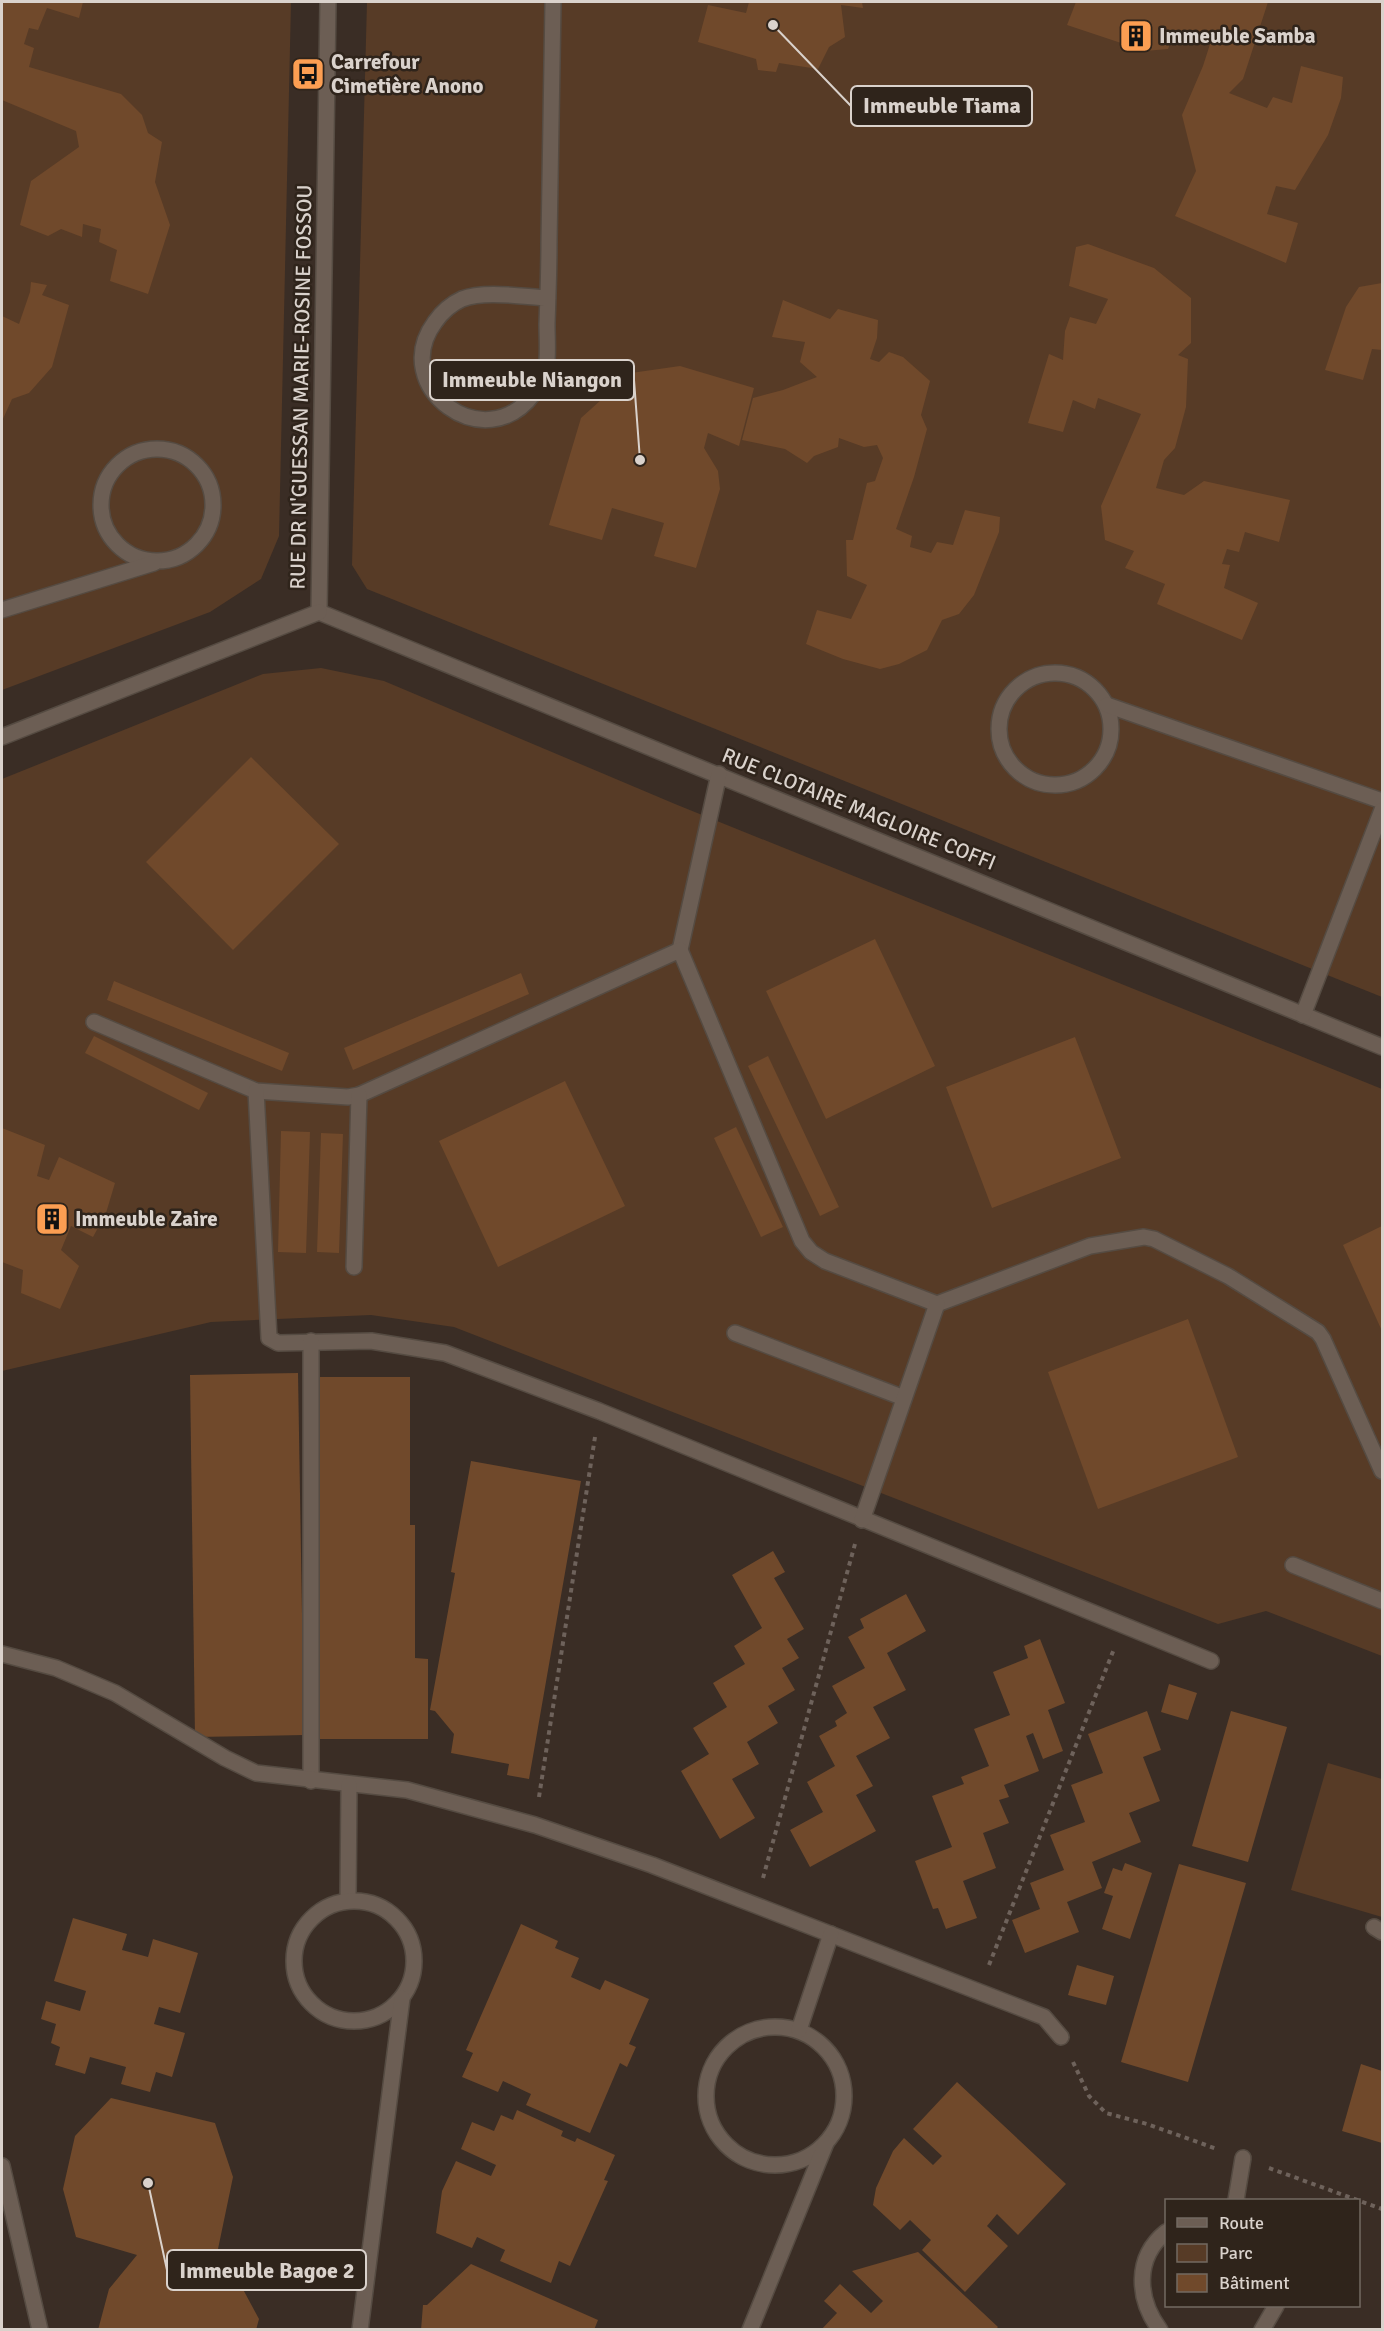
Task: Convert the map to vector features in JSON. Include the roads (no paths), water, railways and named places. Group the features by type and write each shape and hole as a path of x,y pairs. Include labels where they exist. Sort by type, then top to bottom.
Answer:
{"street":[{"name":"RUE DR N'GUESSAN MARIE-ROSINE FOSSOU","path":"2,737 319,612 328,2"},
{"path":"548,298 486,295 463,299 442,311 428,331 422,355 426,379 438,400 458,415 482,420 506,417 526,403 541,383 547,360 554,2"},
{"path":"2,610 178,557 197,545 209,527 214,505 210,483 198,464 179,452 158,447 136,452 117,464 105,483 100,504 105,526 117,544 135,557 157,562"},
{"name":"RUE CLOTAIRE MAGLOIRE COFFI","path":"319,612 1383,1047"},
{"path":"1107,705 1112,726 1109,748 1097,767 1079,781 1058,786 1036,783 1017,771 1004,753 999,731 1002,710 1014,690 1031,677 1053,672 1075,676 1094,687 1107,705 1383,801"},
{"path":"719,774 680,950 802,1241 811,1252 825,1261 937,1304 1090,1246 1144,1237 1154,1239 1228,1276 1317,1332 1323,1340 1383,1471"},
{"path":"1303,1015 1383,810"},
{"path":"94,1022 256,1091 348,1097 359,1095 680,950"},
{"path":"256,1091 269,1338 278,1343 371,1341 445,1353 599,1411 1211,1661"},
{"path":"354,1267 359,1095"},
{"path":"862,1520 937,1304"},
{"path":"735,1333 904,1398"},
{"path":"311,1341 312,1780"},
{"path":"1293,1565 1383,1601"},
{"path":"2,1654 57,1668 115,1693 225,1758 256,1773 407,1790 535,1825 652,1865 1044,2017 1061,2037"},
{"path":"348,1901 349,1785"},
{"path":"360,2330 402,1998 412,1978 414,1954 407,1932 392,1914 371,1903 348,1901 326,1908 308,1924 297,1945 295,1968 302,1990 317,2009 338,2019 361,2022 384,2014 402,1998"},
{"path":"799,2030 831,1934"},
{"path":"750,2330 826,2143 840,2119 845,2092 838,2066 822,2044 799,2030 772,2026 747,2032 724,2048 710,2072 706,2098 712,2125 728,2147 751,2161 778,2165 804,2158 826,2143"},
{"path":"1236,2199 1243,2158"},
{"path":"2,2166 40,2330"},
{"path":"1160,2330 1149,2315 1142,2289 1145,2262 1159,2238 1165,2234"},
{"path":"1262,2330 1275,2307"}],"place":[{"name":"Immeuble Tiama","path":"773,25"},
{"name":"Immeuble Samba","path":"1136,36"},
{"name":"Carrefour Cimetière Anono","path":"308,74"},
{"name":"Immeuble Niangon","path":"640,460"},
{"name":"Immeuble Zaire","path":"52,1219"},
{"name":"Immeuble Bagoe 2","path":"148,2183"}]}
